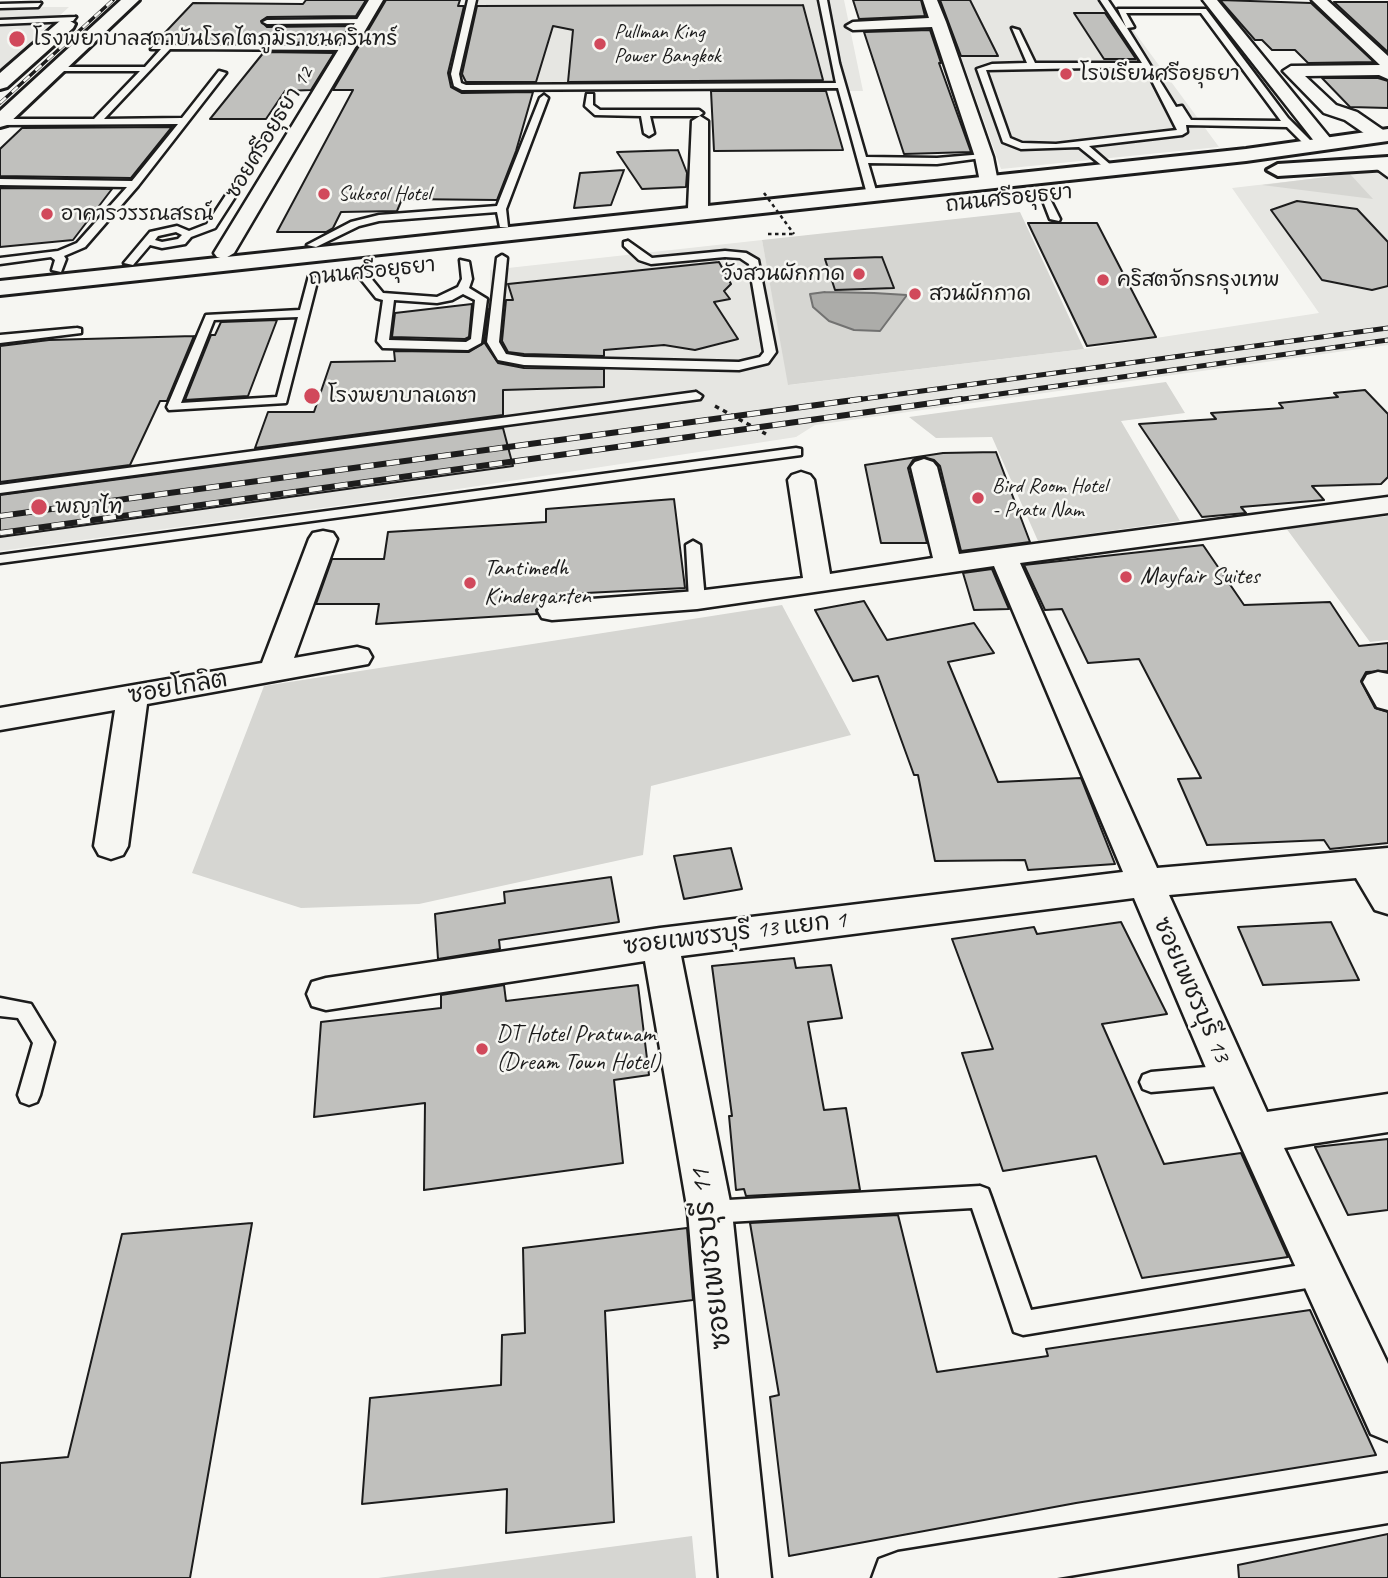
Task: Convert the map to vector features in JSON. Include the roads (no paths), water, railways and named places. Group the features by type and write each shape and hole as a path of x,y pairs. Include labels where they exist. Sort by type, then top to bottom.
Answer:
{"main road":[{"path":"0,122 131,0"},
{"path":"0,83 87,6"},
{"name":"ถนนศรีอยุธยา","path":"0,301 611,236 872,194 1246,155 1317,143 1385,153"},
{"name":"ถนนศรีอยุธยา","path":"1246,155 1385,153"},
{"name":"ถนนศรีอยุธยา","path":"616,246 738,217 1043,195 1275,170 1385,153"},
{"name":"ถนนศรีอยุธยา","path":"0,276 57,262 129,263 312,244 503,217 698,208 738,217"},
{"name":"ถนนศรีอยุธยา","path":"438,265 528,256"},
{"name":"ถนนศรีอยุธยา","path":"0,288 274,271 313,278 387,271"}],"street":[{"name":"ซอยศรีอยุธยา 12","path":"224,253 376,0"},
{"path":"930,0 985,157 989,182"},
{"path":"1210,0 1317,143"},
{"path":"1319,0 1388,64"},
{"path":"853,26 939,22"},
{"path":"1376,115 1351,116 1330,108 1291,71 1382,69 1388,74"},
{"path":"1351,116 1385,153"},
{"path":"698,208 700,117"},
{"path":"924,467 948,564"},
{"path":"801,480 818,585"},
{"path":"552,611 697,600 818,585 948,564 1388,505"},
{"path":"274,671 323,539"},
{"name":"ซอยเพชรบุรี 13","path":"1004,557 1228,1074 1388,1418"},
{"name":"ซอยโกลิต","path":"0,719 356,657"},
{"path":"111,846 133,696"},
{"path":"1377,863 1388,900"},
{"name":"ซอยเพชรบุรี 13 แยก 1","path":"326,994 660,943 1144,883 1377,863"},
{"name":"ซอยเพชรบุรี 11","path":"660,943 710,1212 745,1578"},
{"path":"1257,1133 1388,1113"},
{"path":"898,1578 1388,1498"}],"lane":[{"path":"472,0 455,74 457,84 465,88 842,85"},
{"path":"822,0 872,194"},
{"path":"1104,0 1148,65 1181,124 1182,132 1082,145 1035,147 1013,145 1006,140 980,72 992,66 1148,65"},
{"path":"0,6 38,5"},
{"path":"1289,124 1188,123 1121,11 1203,11 1289,124 1317,143"},
{"path":"0,30 5,22 73,19"},
{"path":"267,22 363,21"},
{"path":"1015,30 1032,66"},
{"path":"1214,42 1225,41"},
{"path":"154,47 347,48"},
{"path":"97,121 169,47"},
{"path":"1227,59 1241,61"},
{"path":"56,69 147,69"},
{"path":"0,261 46,253 57,262 81,244 135,184 222,73"},
{"path":"590,96 589,106 598,113 700,117 701,92"},
{"path":"503,217 544,98"},
{"path":"645,113 649,133"},
{"path":"0,122 185,121"},
{"path":"1082,145 1110,170"},
{"path":"863,160 937,161 985,157"},
{"path":"0,182 135,184"},
{"path":"1043,195 1055,219"},
{"path":"129,263 149,239 156,245 169,245 181,242 188,235 211,226 230,197"},
{"path":"502,258 493,342 502,357 524,361 739,366 764,360 770,352 754,262 742,255 725,254 651,261 616,246"},
{"path":"0,254 28,256"},
{"path":"361,273 380,296 437,300 463,289 467,279 464,262"},
{"path":"305,313 209,317 173,407 282,400 305,313 313,278"},
{"path":"389,297 383,341 387,345 468,346 477,341 481,299 463,289"},
{"path":"0,339 77,331"},
{"path":"0,489 696,396"},
{"path":"0,559 796,452"},
{"path":"693,545 697,600"},
{"path":"0,1007 24,1010 44,1042 29,1095"},
{"path":"1151,1082 1228,1074"},
{"path":"710,1212 980,1197 1023,1323 1319,1274"}],"railway":[{"path":"0,103 113,0"},
{"path":"848,401 1388,328"},
{"path":"949,401 1388,340"},
{"path":"0,516 861,399"},
{"path":"0,533 961,399"}],"place":[{"name":"โรงพยาบาลสถาบันโรคไตภูมิราชนครินทร์","path":"17,39"},
{"name":"Pullman King Power Bangkok","path":"600,44"},
{"name":"โรงเรียนศรีอยุธยา","path":"1066,74"},
{"name":"Sukosol Hotel","path":"324,194"},
{"name":"อาคารวรรณสรณ์","path":"47,214"},
{"name":"วังสวนผักกาด","path":"859,274"},
{"name":"คริสตจักรกรุงเทพ","path":"1103,280"},
{"name":"สวนผักกาด","path":"915,294"},
{"name":"โรงพยาบาลเดชา","path":"312,396"},
{"name":"Bird Room Hotel - Pratu Nam","path":"978,498"},
{"name":"พญาไท","path":"39,507"},
{"name":"Mayfair Suites","path":"1126,577"},
{"name":"Tantimedh Kindergarten","path":"470,583"},
{"name":"DT Hotel Pratunam (Dream Town Hotel)","path":"482,1049"}]}
